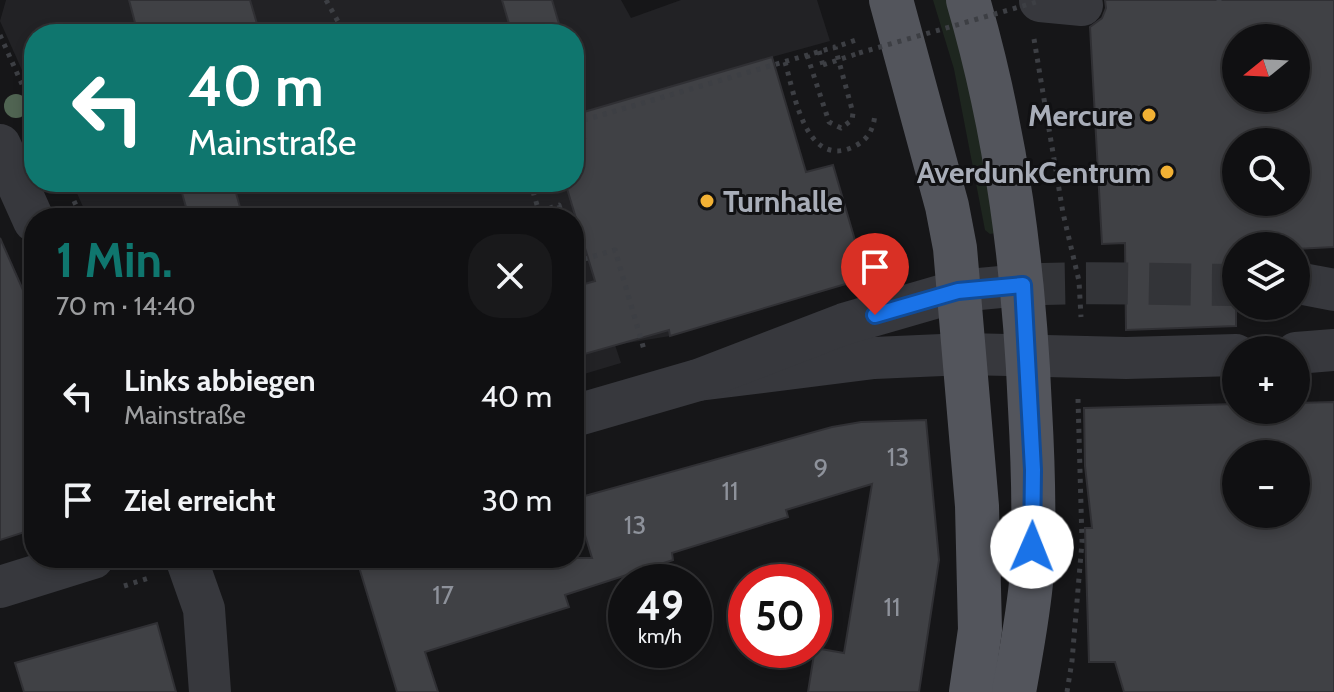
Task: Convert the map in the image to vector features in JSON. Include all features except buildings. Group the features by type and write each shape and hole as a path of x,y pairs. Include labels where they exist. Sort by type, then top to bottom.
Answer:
{"main road":[{"path":"891,0 947,206 955,248 977,506 980,630 971,692"},
{"path":"968,0 984,56 1007,167 1023,285 1028,354 1033,470 1032,573 1014,692"}],"street":[{"path":"1040,1 1082,5"},
{"path":"0,145 28,208"},
{"path":"584,413 698,380 844,324 958,291 1023,285"},
{"path":"1310,352 1334,350"},
{"path":"698,380 874,358 965,354 1126,358 1222,355"},
{"path":"0,587 61,568"},
{"path":"190,568 204,609 210,692"}],"path":[{"path":"326,0 339,24"},
{"path":"819,51 823,65 1040,1"},
{"path":"0,35 24,89"},
{"path":"584,120 867,37"},
{"path":"807,55 829,122 841,128 852,120 853,113 835,47"},
{"path":"858,53 863,67"},
{"path":"785,62 805,126 810,137 823,147 836,151 848,150 864,142 874,127 875,109"},
{"path":"584,259 615,250 648,362"}],"shaded area":[{"path":"6,0 621,0 631,18 681,0 817,0 830,41 772,57 806,172 833,165 866,278 670,336 615,345 621,363 584,374 584,208 84,208 76,192 584,192 584,24 24,24 24,75 0,21"},
{"path":"933,0 947,0 967,62 996,233 990,234 985,230 954,69"}],"tunnel":[{"path":"1023,285 1222,285"}],"place":[{"name":"Mercure","path":"1149,115"},
{"name":"AverdunkCentrum","path":"1167,172"},
{"name":"Turnhalle","path":"707,201"}],"route":[{"path":"875,315 958,291 1023,285 1033,470 1032,547"}]}
